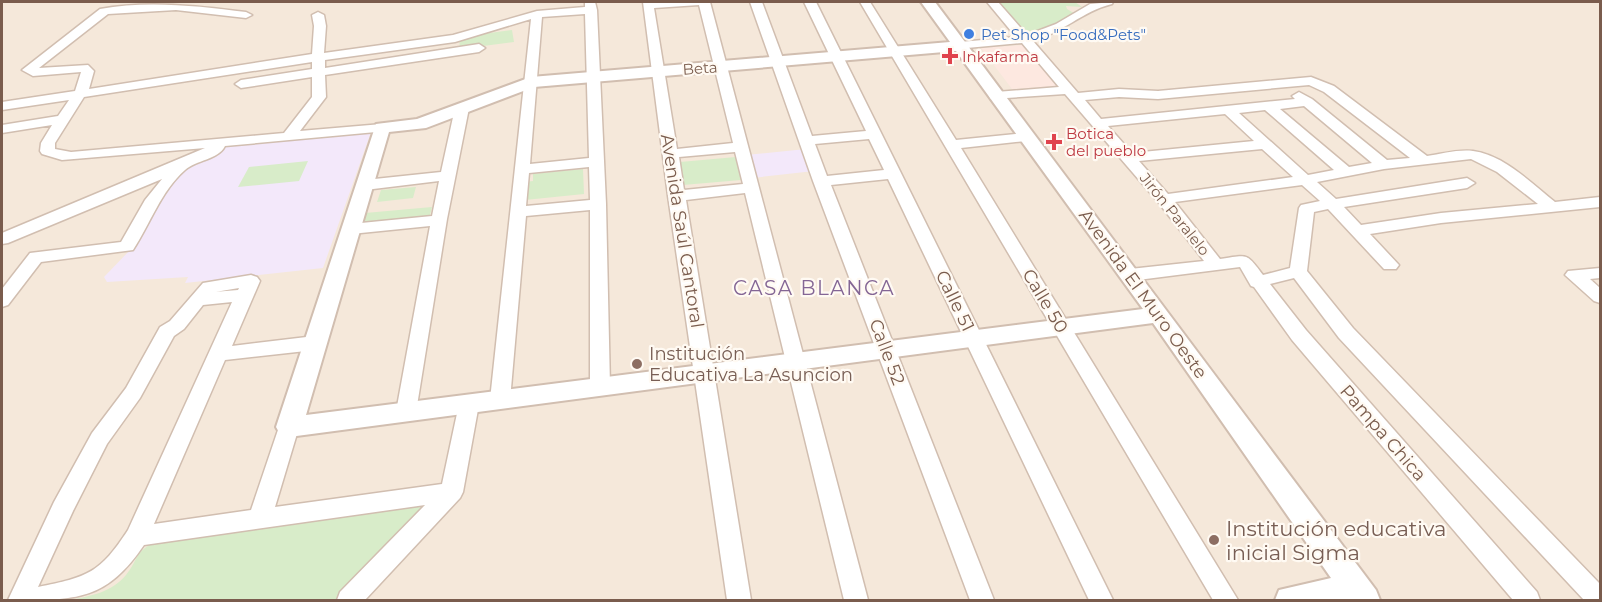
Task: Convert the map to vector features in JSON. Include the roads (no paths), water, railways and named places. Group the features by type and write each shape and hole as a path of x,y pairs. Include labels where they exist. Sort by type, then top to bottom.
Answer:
{"street":[{"path":"230,13 246,2"},
{"name":"Avenida Saúl Cantoral","path":"696,2 648,4 739,600"},
{"path":"704,2 856,600"},
{"name":"Calle 52","path":"756,2 821,181 982,600"},
{"name":"Calle 51","path":"810,2 1101,600"},
{"name":"Calle 50","path":"865,2 1226,600"},
{"name":"Avenida El Muro Oeste","path":"928,2 1160,315 1360,594"},
{"name":"Jirón Paralelo","path":"992,2 1129,158 1215,263"},
{"path":"1076,2 1089,9"},
{"name":"Beta","path":"382,128 420,124 531,82 1025,39 1053,30 1089,9 1108,2"},
{"path":"2,106 81,92 455,38 537,14 590,6 598,204 600,387"},
{"path":"246,15 176,7 104,11 28,70 33,72 86,68 88,72 81,92 48,143 47,151 62,156 225,144 382,128 260,517"},
{"path":"500,400 537,14"},
{"path":"287,138 319,97 318,34 320,26 318,15"},
{"path":"419,43 412,57 410,68 449,64"},
{"path":"241,84 479,48"},
{"path":"996,96 1072,93 1158,95 1311,81 1329,89 1423,160"},
{"path":"1278,84 1307,102 1384,165"},
{"path":"1098,123 1307,102"},
{"path":"1268,106 1345,171"},
{"path":"406,412 439,220 462,108"},
{"path":"1228,110 1331,203 1390,265"},
{"path":"2,129 61,120"},
{"path":"806,141 874,134"},
{"path":"951,145 1026,137"},
{"path":"2,239 181,165 225,144"},
{"path":"1129,158 1266,144"},
{"path":"670,154 741,147"},
{"path":"1164,199 1305,180 1384,165 1470,155 1479,156 1553,208"},
{"path":"523,169 596,162"},
{"path":"2,301 36,257 127,246 153,200 181,165"},
{"path":"821,181 893,174"},
{"path":"365,185 448,176"},
{"path":"1467,183 1309,207 1305,211 1298,271 1346,333 1529,528 1600,600"},
{"path":"676,196 751,188"},
{"path":"1356,231 1442,218 1600,202"},
{"path":"519,212 598,204"},
{"path":"351,229 439,220"},
{"name":"Pampa Chica","path":"1215,263 1244,261 1257,282 1299,335 1528,600"},
{"path":"1130,275 1215,263"},
{"path":"1257,282 1298,271"},
{"path":"1600,273 1574,275 1600,297"},
{"path":"20,600 62,509 99,440 133,393 167,332 177,325 212,286 251,282 137,536 120,562 102,579 88,586 29,600"},
{"path":"289,427 1160,315"},
{"path":"218,354 315,344"},
{"path":"348,600 452,492 468,404"},
{"path":"137,536 260,517 452,492"},
{"path":"1290,600 1360,594"}],"place":[{"name":"Pet Shop \"Food&Pets\"","path":"969,34"},
{"name":"Inkafarma","path":"950,56"},
{"name":"Botica del pueblo","path":"1054,142"},
{"name":"Institución Educativa La Asuncion","path":"637,364"},
{"name":"Institución educativa inicial Sigma","path":"1214,540"}],"district":[{"name":"CASA BLANCA","path":"814,288"}]}
